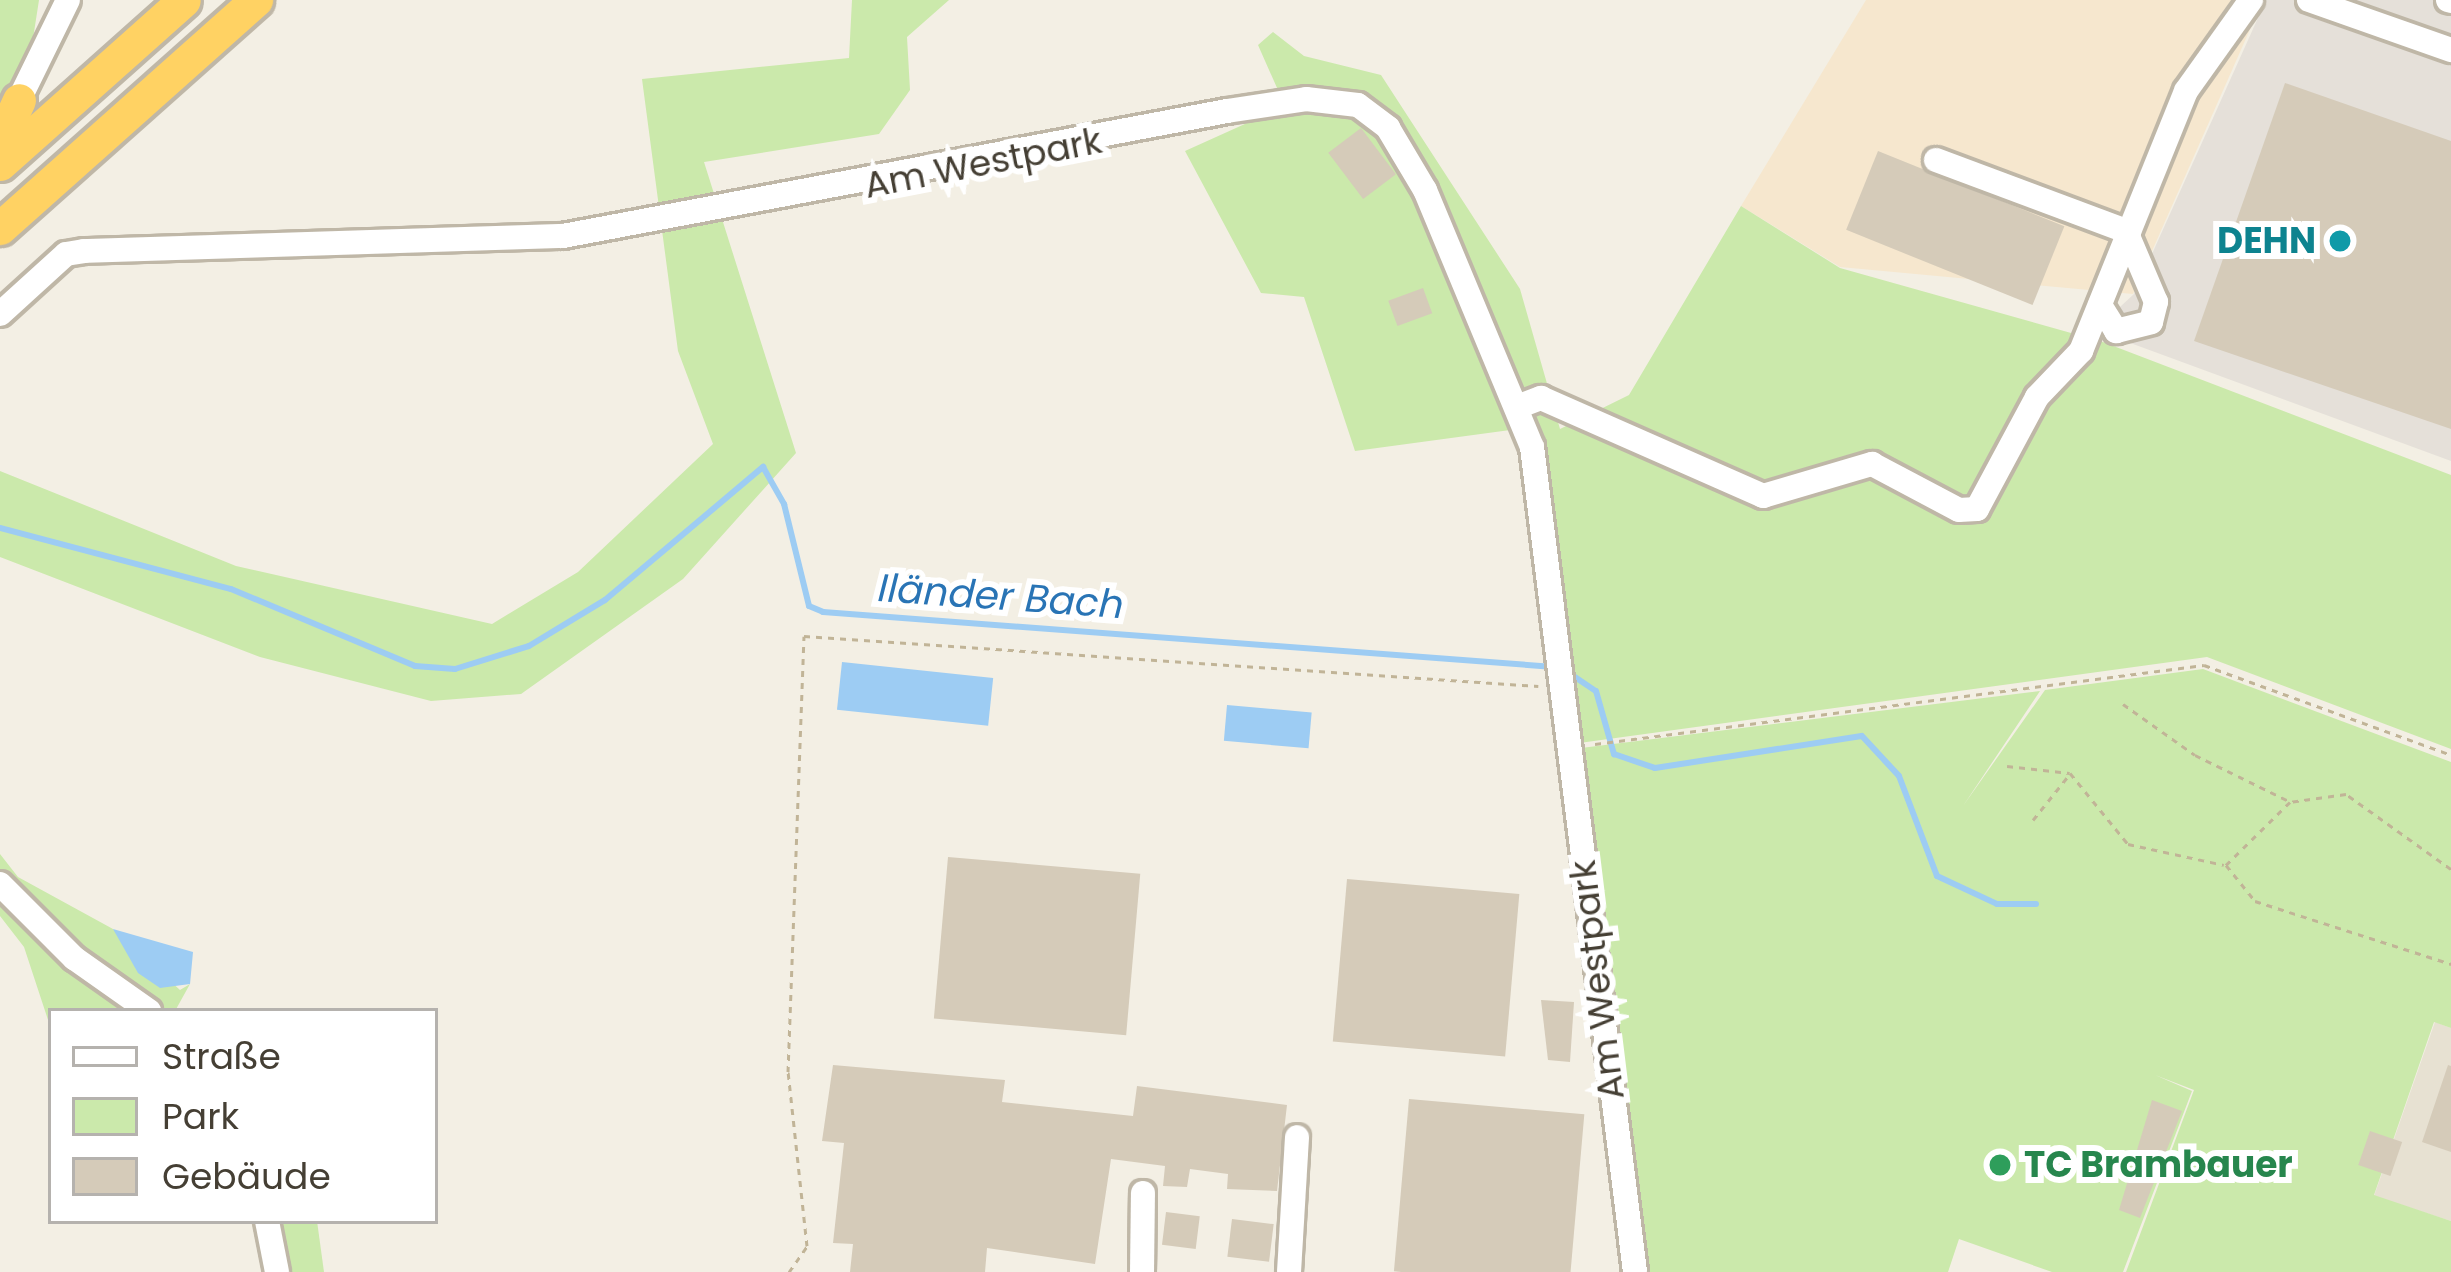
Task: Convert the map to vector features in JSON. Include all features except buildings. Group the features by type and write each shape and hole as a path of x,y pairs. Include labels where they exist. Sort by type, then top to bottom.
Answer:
{"highway":[{"path":"0,164 184,0"},
{"path":"0,228 256,0"},
{"path":"0,140 19,100"}],"lane":[{"path":"19,100 68,0"},
{"path":"1517,407 1541,398 1763,496 1784,498 1852,463 1872,464 1959,510 1976,508 2037,397 2081,351 2186,91 2251,0"},
{"path":"2309,0 2451,50"},
{"name":"Am Westpark","path":"0,314 66,254 84,251 563,236 1306,99 1358,105 1388,128 1433,207 1532,447 1635,1272"},
{"path":"1936,160 2129,234 2156,302 2151,322 2116,331 2100,304"},
{"path":"0,884 74,958 144,1008"},
{"path":"1289,1272 1297,1137"},
{"path":"1142,1272 1143,1193"},
{"path":"268,1224 277,1272"}],"path":[{"path":"789,1272 807,1246 789,1036 804,636 1560,685"},
{"path":"1610,742 2204,665 2451,755"},
{"path":"2123,704 2195,755 2290,802 2358,799 2451,869"},
{"path":"2007,766 2070,773 2128,844 2226,865 2255,902 2451,964"},
{"path":"2033,820 2070,773"},
{"path":"2226,865 2290,802"}],"shaded area":[{"path":"1866,0 2263,0 2133,294 1840,267 1741,206"},
{"path":"2266,0 2451,0 2451,461 2095,330 2134,294"},
{"path":"2435,1022 2451,1028 2451,1221 2374,1196"}],"green space":[{"path":"0,0 39,0 30,58 0,116"},
{"path":"852,0 949,0 907,37 910,90 879,134 704,162 796,453 683,579 521,694 431,701 260,657 0,557 0,471 236,566 492,624 578,572 713,444 678,351 642,79 849,58"},
{"path":"1273,32 1304,56 1381,75 1520,289 1560,429 1629,395 1741,206 1840,268 2103,342 2451,475 2451,749 2207,657 1572,744 1525,428 1355,451 1304,297 1261,293 1185,151 1285,106 1258,45"},
{"path":"2203,669 2451,762 2451,1028 2434,1022 2374,1195 2451,1221 2451,1272 2126,1272 2194,1090 2155,1075 2192,1091 2123,1272 2052,1272 1959,1239 1948,1272 1636,1272 1573,749 2040,691 1963,806 2045,690"},
{"path":"0,854 18,877 113,929 180,990 190,984 177,1008 48,1008 48,1020 24,947 0,916"},
{"path":"259,1224 317,1224 324,1272 267,1272"}],"water":[{"path":"842,662 993,678 988,726 837,710"},
{"path":"1227,705 1312,712 1309,748 1224,741"},
{"path":"113,929 193,952 190,984 160,988 138,973"}],"waterway":[{"name":"Iländer Bach","path":"0,528 231,589 415,666 455,669 529,646 605,600 763,467 784,504 809,606 823,612 1554,667"},
{"name":"Iländer Bach","path":"1566,671 1596,691 1614,754 1655,768 1862,736 1899,776 1937,876 1997,904 2036,904"}],"place":[{"name":"DEHN","path":"2340,241"},
{"name":"TC Brambauer","path":"2000,1165"}]}
